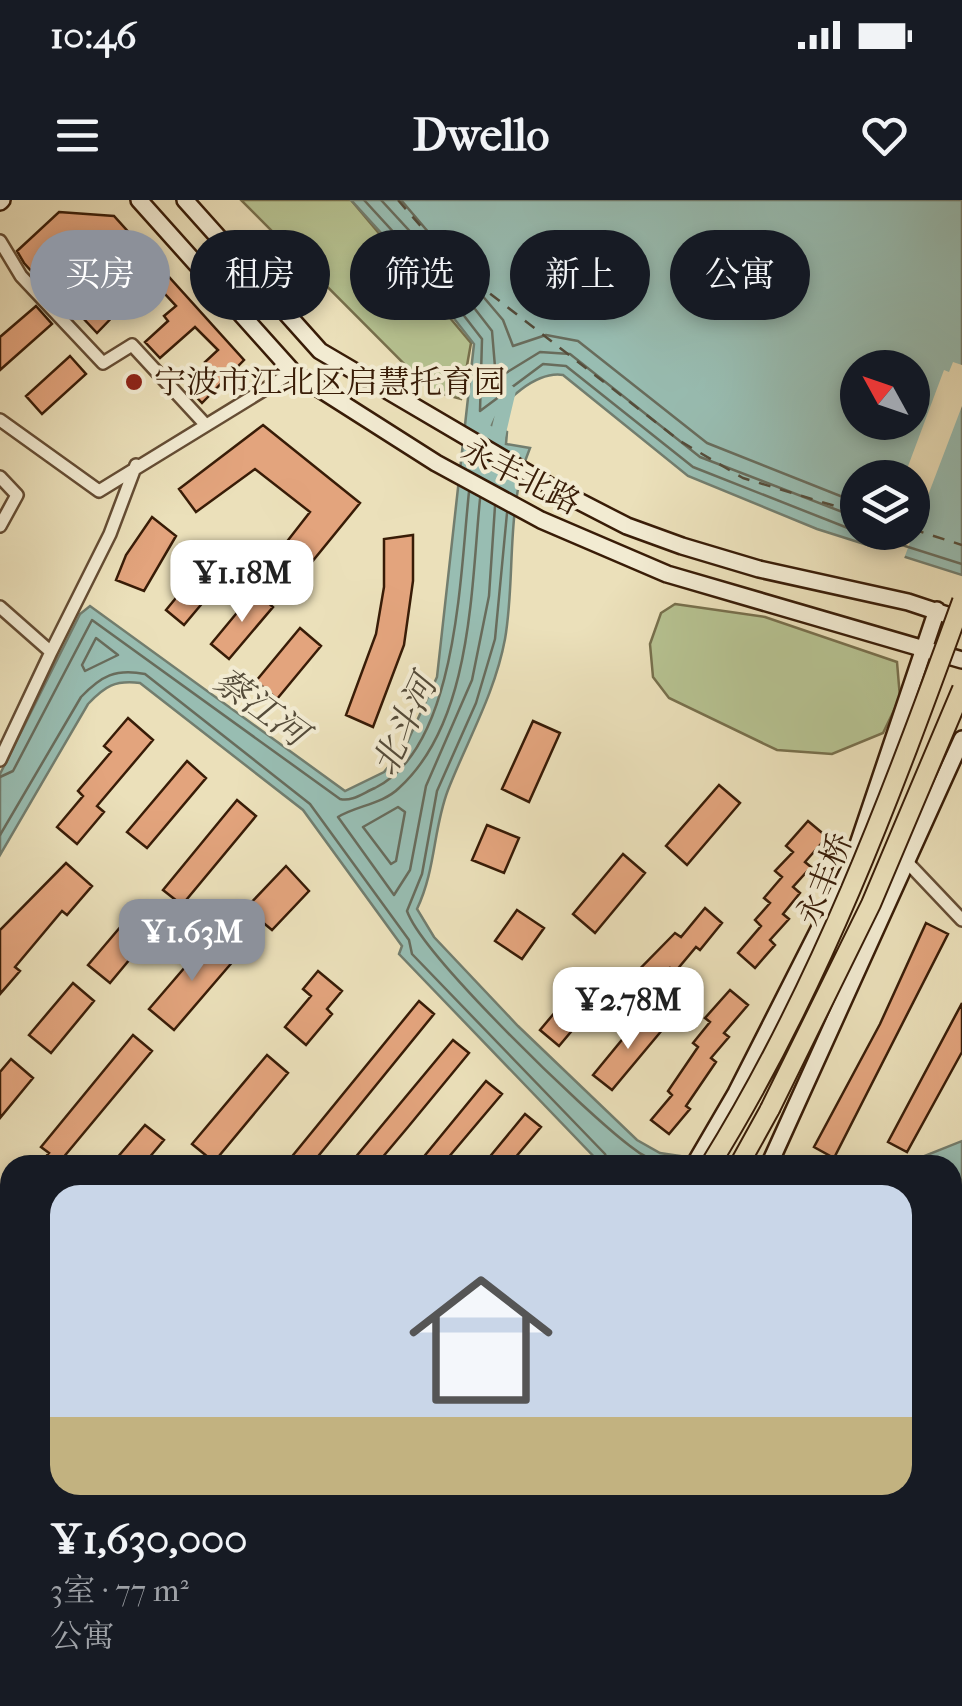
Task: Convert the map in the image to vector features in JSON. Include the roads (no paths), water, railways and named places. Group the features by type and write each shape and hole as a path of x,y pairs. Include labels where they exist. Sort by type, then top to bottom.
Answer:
{"main road":[{"name":"永丰北路","path":"139,200 293,372 436,463 542,520 667,574 962,660"},
{"name":"永丰北路","path":"185,200 320,352 443,428 628,526 682,546 937,610 962,620"},
{"name":"永丰桥","path":"709,1155 790,1027 832,938 914,737 962,601"},
{"path":"709,1155 850,868 937,610"},
{"name":"永丰桥","path":"744,1155 872,904 962,689"},
{"path":"775,1155 962,739"}],"street":[{"path":"0,241 21,276 103,363 132,345 204,422"},
{"path":"0,420 99,491 204,422 293,372"},
{"path":"0,760 110,534 136,464"},
{"path":"0,477 18,496 0,526"},
{"path":"0,607 51,652"},
{"path":"907,862 962,920"}],"water":[{"path":"351,200 962,200 962,575 883,550 930,550 930,460 840,460 840,536 688,476 563,375 542,378 521,390 503,406 492,425 507,432 506,444 530,448 517,494 505,639 488,697 443,805 428,879 417,909 434,937 518,1026 637,1140 660,1153 673,1155 592,1155 399,954 402,946 303,810 140,683 111,686 88,704 0,855 0,774 80,614 90,606 345,791 384,772 405,747 437,677 474,344 455,320 490,320 490,230 378,230"},
{"path":"962,1141 962,1155 927,1155"}],"waterway":[{"name":"北斗河","path":"495,447 508,392"}],"place":[{"name":"宁波市江北区启慧托育园","path":"134,382"}],"water label":[{"name":"蔡江河","path":"261,707"}]}
